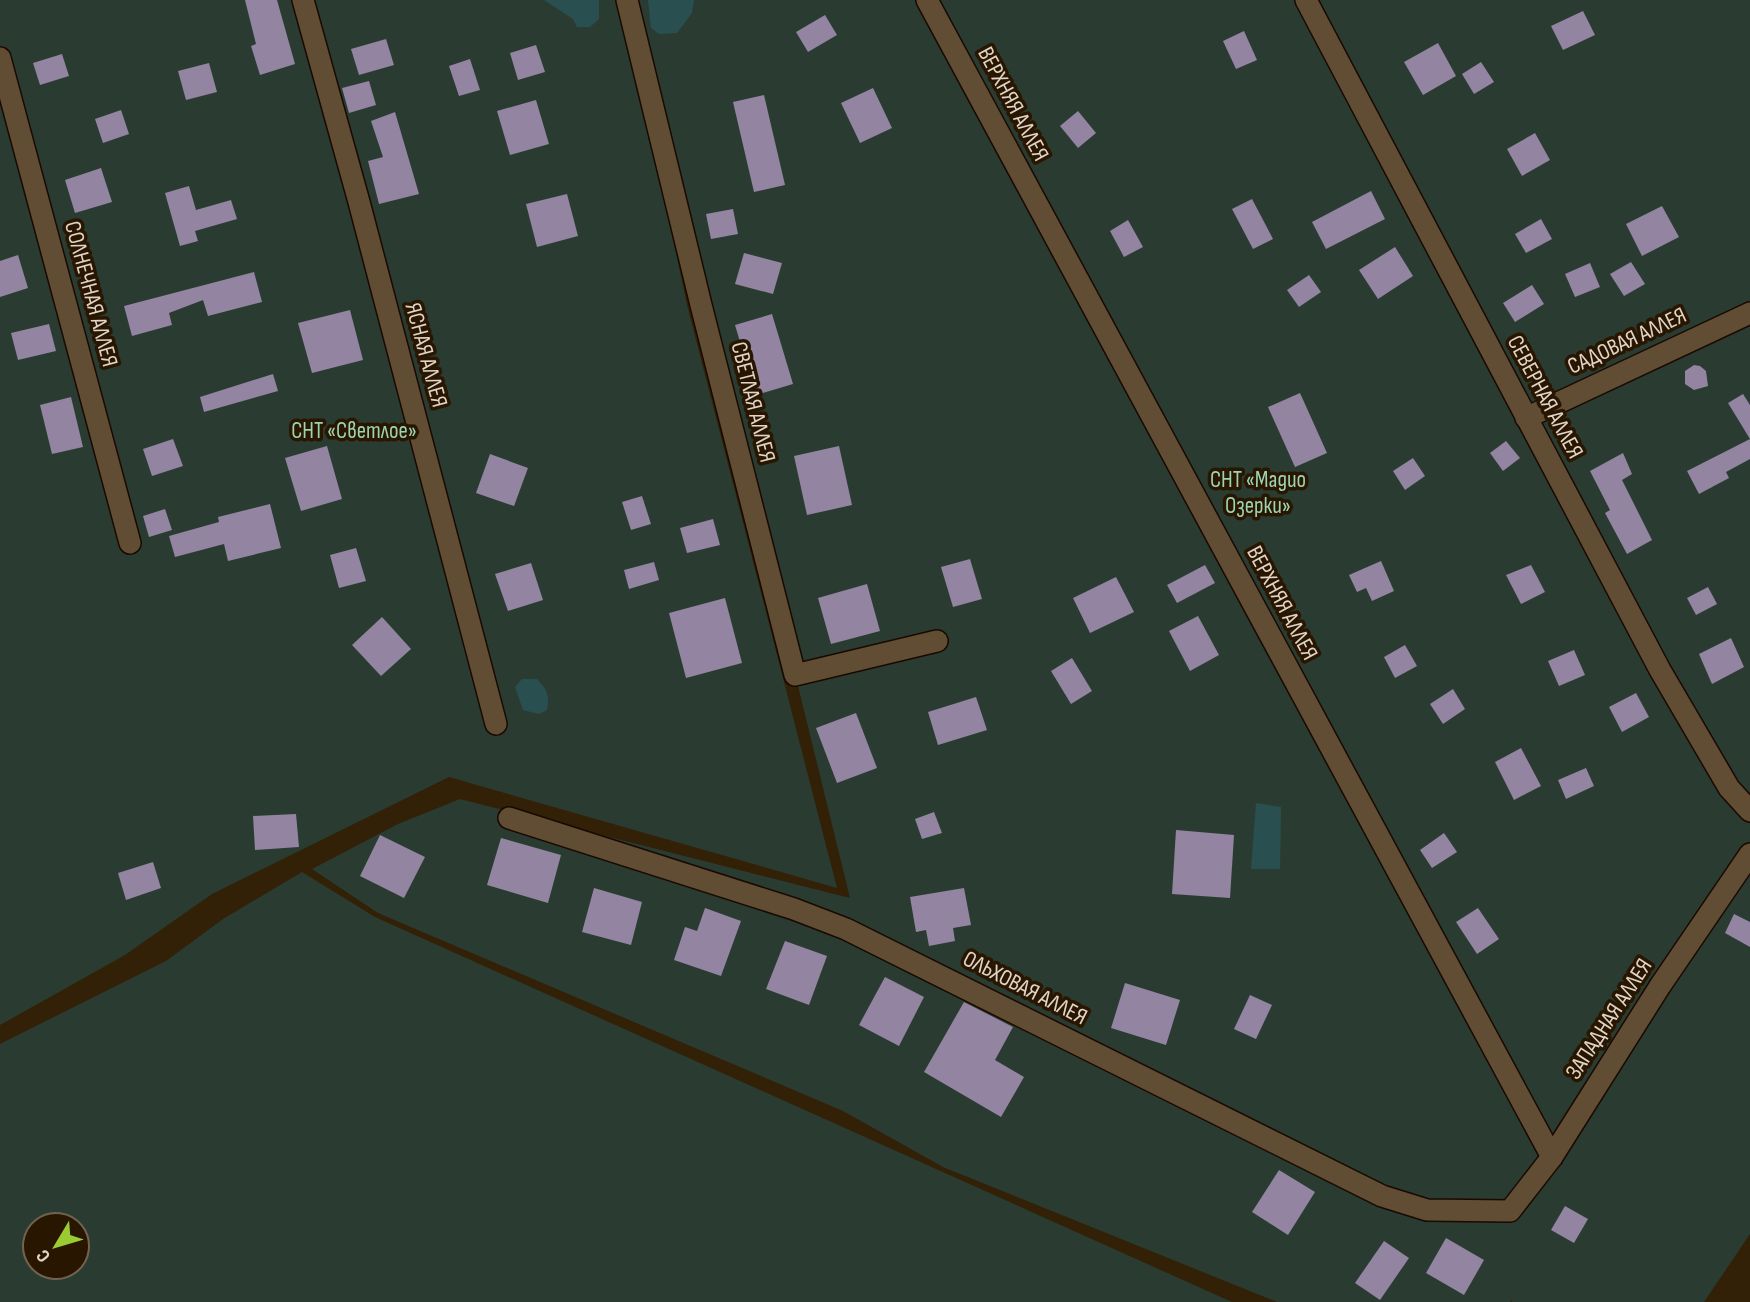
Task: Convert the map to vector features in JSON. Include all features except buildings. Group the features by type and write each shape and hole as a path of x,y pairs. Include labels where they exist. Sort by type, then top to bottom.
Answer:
{"street":[{"name":"ЯСНАЯ АЛЛЕЯ","path":"303,0 496,724"},
{"name":"СВЕТЛАЯ АЛЛЕЯ","path":"627,0 795,676 937,641"},
{"name":"ВЕРХНЯЯ АЛЛЕЯ","path":"927,0 1552,1157"},
{"name":"СЕВЕРНАЯ АЛЛЕЯ","path":"1306,0 1660,670 1729,788 1750,811"},
{"name":"СОЛНЕЧНАЯ АЛЛЕЯ","path":"0,58 130,543"},
{"name":"САДОВАЯ АЛЛЕЯ","path":"1526,418 1750,313"},
{"name":"ОЛЬХОВАЯ АЛЛЕЯ","path":"509,818 794,909 846,929 1381,1196 1427,1210 1510,1211"},
{"name":"ЗАПАДНАЯ АЛЛЕЯ","path":"1510,1211 1552,1157 1660,986 1750,854"}],"green space":[{"name":"СНТ «Светлое»","path":"0,0 623,0 687,305 837,888 449,777 212,894 125,955 0,1025"},
{"name":"СНТ «Мадио Озерки»","path":"630,0 1750,0 1750,1234 1704,1302 1277,1302 943,1167 843,1111 378,913 312,869 398,824 460,799 850,898"},
{"path":"302,872 375,917 1232,1302 0,1302 0,1044 166,961 223,919"}],"water":[{"path":"544,0 599,0 599,19 590,27 577,27 573,19"},
{"path":"648,0 694,0 692,13 677,33 659,34 651,28"},
{"path":"522,679 537,679 548,697 547,710 539,714 523,710 515,687"},
{"path":"1256,803 1281,807 1280,869 1251,869"}]}
